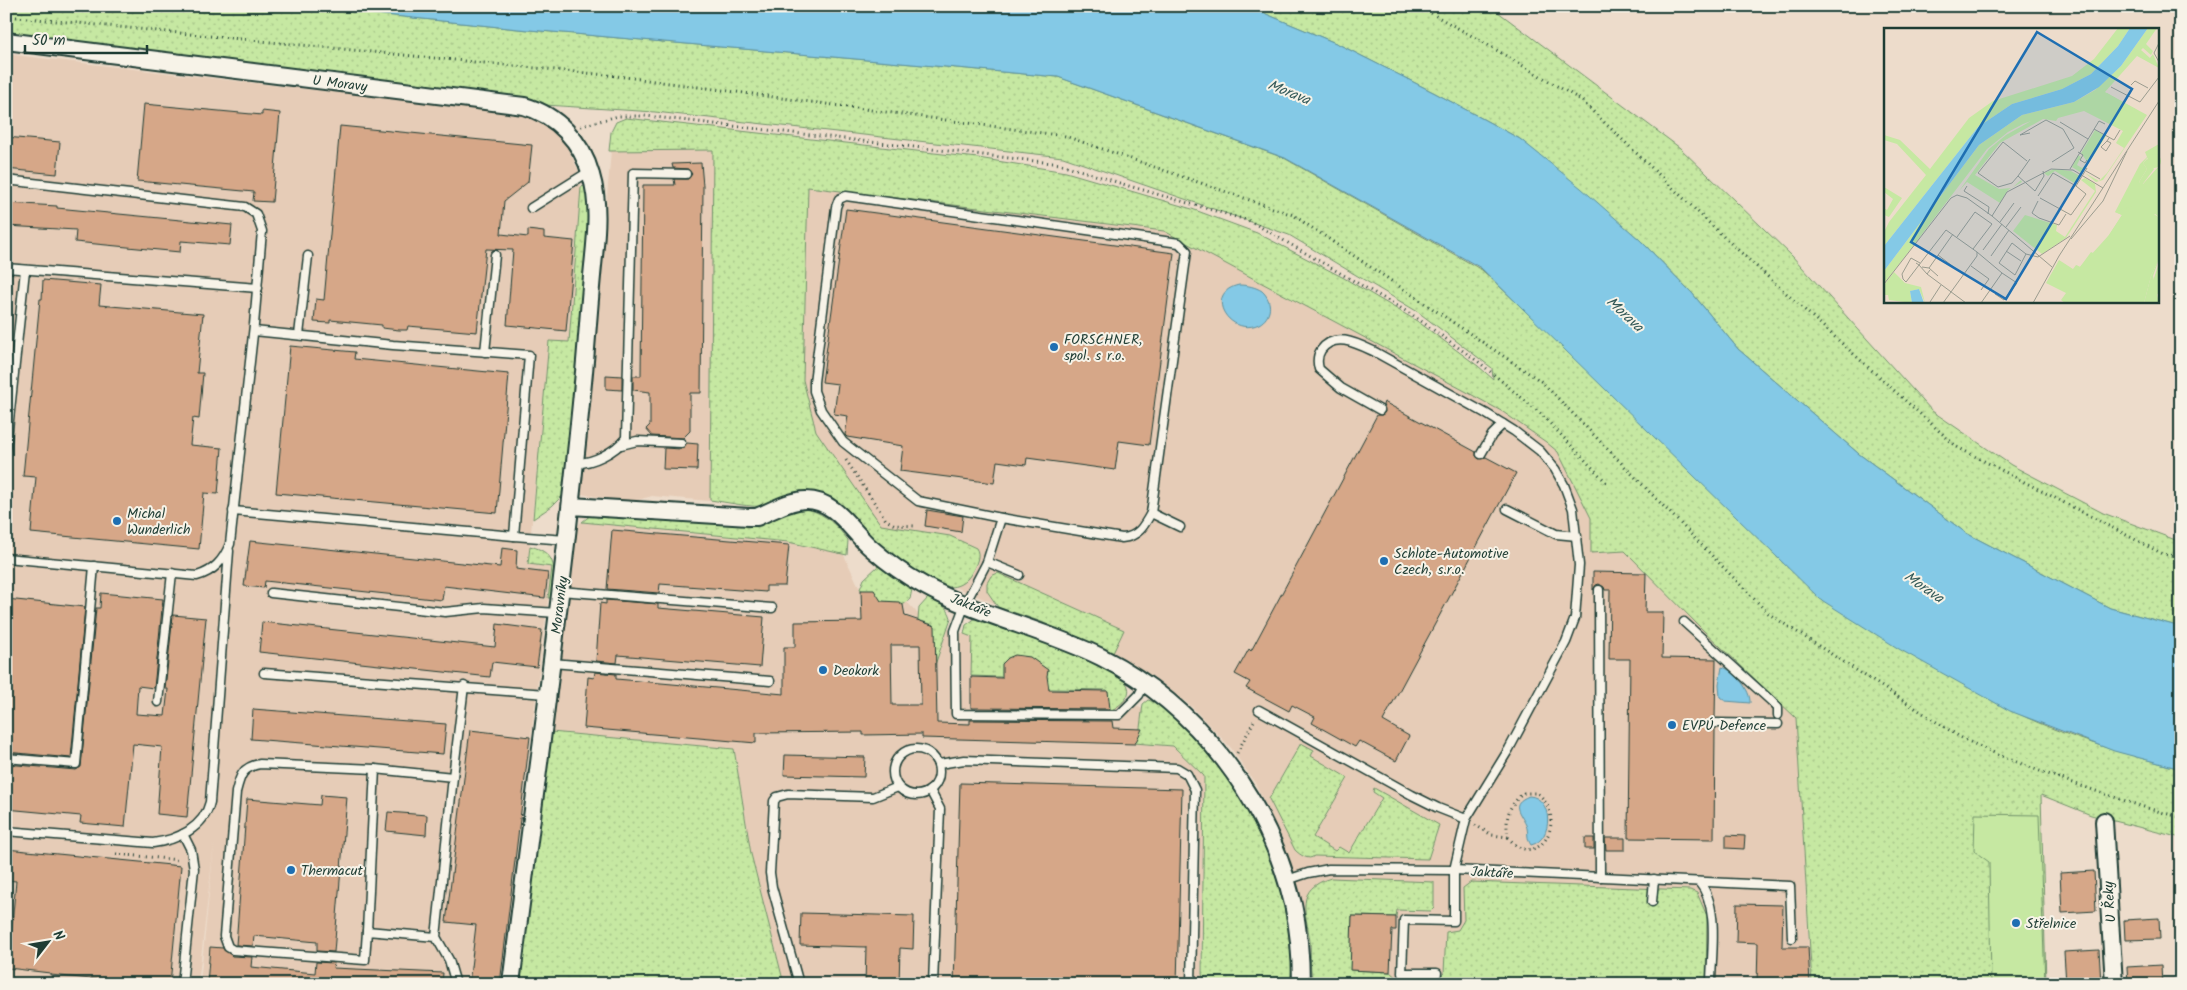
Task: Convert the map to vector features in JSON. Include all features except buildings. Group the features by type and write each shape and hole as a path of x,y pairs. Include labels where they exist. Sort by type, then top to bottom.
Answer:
{"street":[{"name":"U Moravy","path":"6,41 524,106 547,116 566,130 580,149 590,170 597,226"},
{"name":"Moravníky","path":"511,984 571,506 597,226"},
{"name":"Jaktáře","path":"571,506 749,518 757,517 794,502 814,501 838,513 884,559 923,585 965,604 1065,641 1102,658 1144,683 1175,707 1202,733 1230,766 1260,813 1281,860 1287,880 1298,929 1301,984"},
{"name":"U Řeky","path":"2104,821 2114,984"}],"lane":[{"path":"531,208 590,170"},
{"path":"620,445 626,438 633,173 686,174"},
{"path":"6,180 245,206 256,214 262,231 254,331 233,511 208,810 202,818 183,834 164,841 144,843 6,831"},
{"path":"846,196 1180,243 1187,250 1151,513 1139,532 1128,538 1122,538 1002,518 918,501 846,444 821,410 814,391 836,207 839,199 846,196"},
{"path":"485,352 495,255"},
{"path":"299,336 308,256"},
{"path":"6,268 258,288"},
{"path":"6,448 25,270"},
{"path":"254,331 393,345 529,355 514,536"},
{"path":"1380,410 1341,388 1318,369 1319,354 1325,345 1340,339 1356,344 1503,424 1540,451 1555,469 1564,485 1574,510 1577,536 1579,565 1575,618 1566,642 1509,749 1466,819 1454,870 1454,921 1404,920 1402,973 1437,973"},
{"path":"1481,454 1492,435 1503,424"},
{"path":"575,463 587,464 620,445 637,441 681,443"},
{"path":"1507,508 1556,534 1577,536"},
{"path":"233,511 566,540"},
{"path":"1151,513 1180,527"},
{"path":"1002,518 987,562 965,604 955,631 956,714 1119,715 1139,695 1144,683"},
{"path":"6,558 197,576 207,573 221,562 230,544"},
{"path":"987,562 1019,575"},
{"path":"6,758 76,764 94,566"},
{"path":"158,702 172,574"},
{"path":"1599,590 1600,877"},
{"path":"560,591 772,608"},
{"path":"271,593 445,612 484,608 557,613"},
{"path":"1684,622 1771,701 1778,708 1778,714"},
{"path":"552,663 770,681"},
{"path":"264,672 464,686 547,694"},
{"path":"456,984 449,960 436,937 464,686"},
{"path":"1259,710 1375,772 1412,795 1466,819"},
{"path":"1715,723 1778,724"},
{"path":"915,748 930,752 939,764 938,780 930,790 919,795 910,795 898,787 892,773 896,758 908,749 915,748"},
{"path":"939,764 964,760 1177,768 1187,774 1195,790 1191,984"},
{"path":"375,769 365,960 233,950 228,947 224,936 236,792 242,772 249,766 260,764 375,769 453,777"},
{"path":"799,984 771,880 774,801 776,798 788,794 873,797 898,787"},
{"path":"930,790 940,809 933,984"},
{"path":"182,984 194,869 191,850 183,834"},
{"name":"Jaktáře","path":"1287,880 1329,869 1454,870 1790,886 1792,938"},
{"path":"1652,902 1654,879"},
{"path":"1699,882 1708,894 1712,912 1711,984"},
{"path":"367,931 436,937"},
{"path":"6,983 14,984"}],"path":[{"path":"1418,6 1580,100 1727,240 1957,447 2164,554 2181,557"},
{"path":"6,16 617,76 1065,136 1292,215 1542,382 1770,614 1960,737 2055,777 2159,812 2181,817"},
{"path":"846,444 845,458 886,520 895,525 916,526"},
{"path":"1230,766 1259,710"},
{"path":"1466,819 1492,835 1508,838 1516,847 1522,850 1534,849 1546,841 1550,834 1552,816 1549,807 1537,793 1524,793 1511,806 1507,814 1508,838"}],"shaded area":[{"path":"6,54 528,115 549,126 564,140 578,170 581,187 569,343 549,341 528,564 552,567 500,984 200,984 214,844 198,984 6,984"},
{"path":"713,127 1066,172 1192,209 1257,233 1344,278 1417,321 1478,366 1797,671 1796,718 1811,984 1313,984 1310,941 1304,909 1282,838 1255,783 1231,748 1192,707 1154,677 1119,655 943,582 854,517 845,507 826,496 814,493 766,506 652,496 631,502 581,494 611,151"},
{"path":"581,522 788,542 843,553 860,589 907,602 918,614 949,629 1068,670 1144,710 1142,724 1134,743 1173,746 1204,776 1201,973 1206,984 784,984 751,855 734,749 551,732 576,529"}],"green space":[{"path":"6,6 299,6 518,29 1058,77 1284,158 1482,270 1534,319 1978,692 2026,717 2076,738 2181,769 2181,838 2091,815 2041,795 2046,984 1812,984 1796,718 1702,629 1625,551 1591,553 1591,518 1558,452 1546,442 1503,412 1465,391 1164,231 808,187 803,380 816,431 881,525 950,536 976,548 977,560 968,578 958,585 946,586 918,572 885,550 849,511 833,499 823,495 809,494 767,506 747,506 710,500 713,150 609,151 611,132 616,122 626,118 978,158 1066,172 1192,209 1257,233 1344,278 1417,321 1493,379 1492,368 1418,312 1289,235 1063,157 655,112 545,105 6,38"},
{"path":"1247,6 1490,6 1680,148 1792,256 1932,411 2011,465 2103,513 2181,542 2181,627 2110,608 1966,533 1859,454 1738,349 1692,293 1640,240 1520,139 1338,44"},
{"path":"585,186 588,201 588,254 564,494 552,506 533,519 549,341 569,342 581,187"},
{"path":"808,509 826,517 844,535 848,540 847,555 788,542 582,522 592,514 758,524 793,511"},
{"path":"530,546 547,554 551,559 554,573 551,598 548,598 552,567 528,564"},
{"path":"878,566 912,589 910,599 903,605 876,600 860,589 864,579"},
{"path":"998,573 1124,630 1113,653 1039,621 998,607 987,591 987,583 991,576"},
{"path":"928,598 945,608 951,618 935,665 934,625 918,620 919,608"},
{"path":"976,618 1080,657 1117,675 1128,687 1129,692 1125,700 1109,711 1107,690 1001,688 1001,677 971,676 972,637 964,634 966,625"},
{"path":"1148,700 1158,704 1168,712 1205,751 1224,775 1256,828 1269,856 1286,915 1292,965 1288,984 1237,984 1211,981 1210,984 1205,983 1202,974 1204,776 1173,746 1134,743 1140,728 1143,704"},
{"path":"551,732 734,749 751,854 784,984 519,984"},
{"path":"1301,743 1314,750 1311,756 1348,778 1313,837 1335,851 1339,847 1349,853 1382,798 1373,792 1374,788 1439,825 1428,859 1314,856 1310,858 1304,857 1297,852 1269,799"},
{"name":"Střelnice","path":"1975,814 2039,815 2045,984 1991,984 1989,862 1974,851"},
{"path":"1331,878 1434,882 1434,908 1431,911 1397,910 1396,917 1352,916 1351,970 1390,972 1399,980 1412,982 1412,984 1314,984 1305,903 1307,895 1312,888"},
{"path":"1471,882 1690,890 1697,893 1707,916 1706,984 1427,984 1427,982 1435,981 1444,973 1446,932 1458,930 1464,920 1463,888"}],"water":[{"name":"Morava","path":"299,6 1247,6 1338,44 1520,139 1581,188 1640,240 1692,293 1738,349 1859,454 1966,533 2110,608 2181,627 2181,769 2114,751 2010,711 1899,649 1820,599 1481,268 1285,158 1058,77 518,29"},
{"path":"1239,285 1251,286 1266,295 1270,309 1269,313 1259,324 1248,327 1238,325 1224,313 1221,305 1222,296 1228,290"},
{"path":"1722,667 1732,672 1745,687 1750,703 1725,701 1720,697 1719,684"},
{"path":"1529,796 1537,798 1543,803 1548,819 1544,835 1539,842 1531,845 1526,825 1518,809 1519,802"}],"place":[{"name":"FORSCHNER, spol. s r.o.","path":"1054,347"},
{"name":"Michal Wunderlich","path":"117,521"},
{"name":"Schlote-Automotive Czech, s.r.o.","path":"1384,561"},
{"name":"Deokork","path":"823,670"},
{"name":"EVPÚ Defence","path":"1672,725"},
{"name":"Thermacut","path":"291,870"},
{"name":"Střelnice","path":"2016,923"}]}
